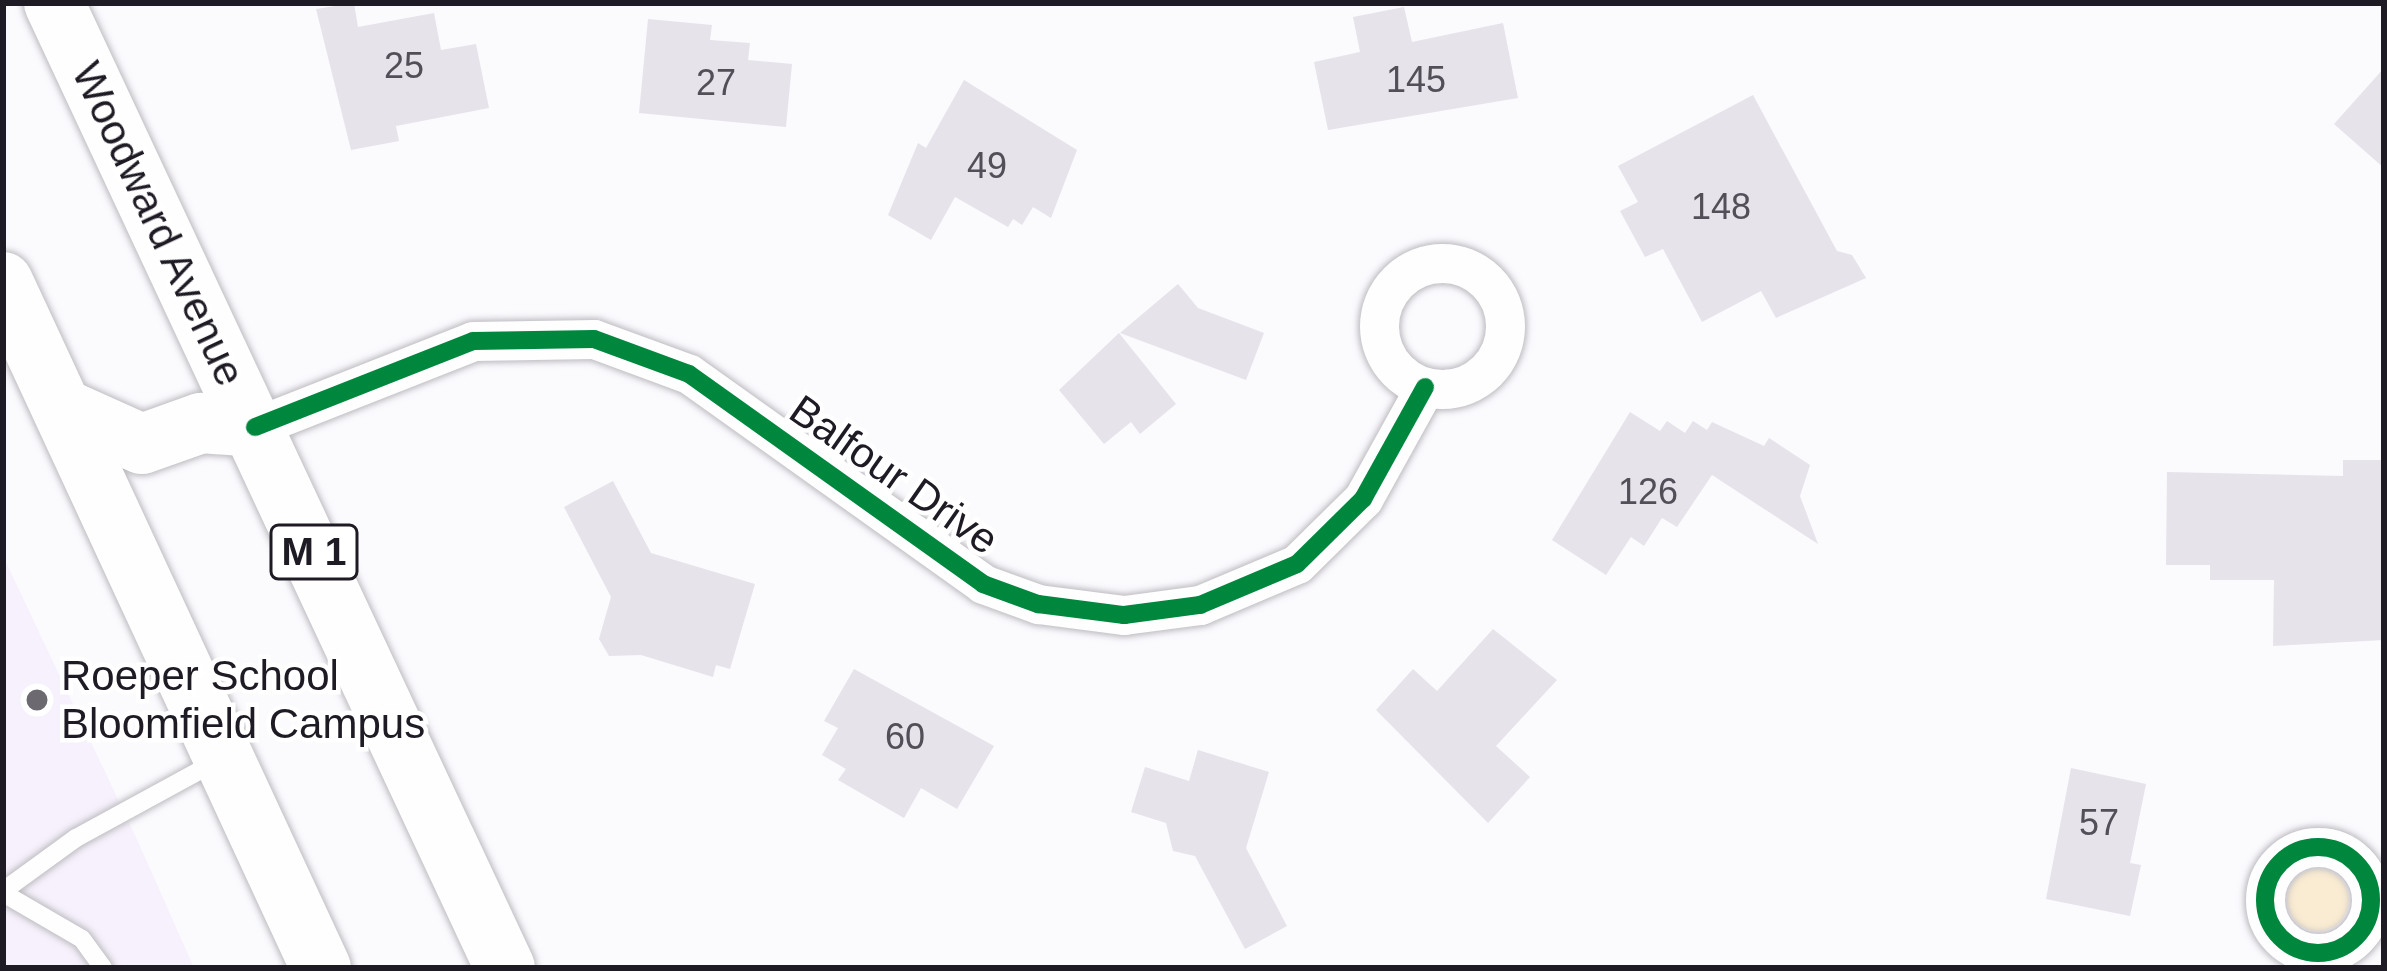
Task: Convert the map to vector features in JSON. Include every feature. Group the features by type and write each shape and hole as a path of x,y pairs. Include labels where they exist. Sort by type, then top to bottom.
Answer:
{"main road":[{"name":"Woodward Avenue","path":"54,3 505,968"},
{"path":"3,282 320,968"},
{"path":"64,409 142,444 201,423 255,427"}],"street":[{"name":"Balfour Drive","path":"255,427 458,345 532,334 595,339 689,374 967,575 1038,604 1124,615 1200,605 1297,564 1363,499 1425,387"}],"lane":[{"path":"103,968 82,939 3,892 76,838 223,758"}],"shaded area":[{"name":"Roeper School Bloomfield Campus","path":"3,556 139,844 194,968 3,968"},
{"path":"2318,869 2340,878 2349,900 2340,922 2318,931 2296,922 2287,900 2296,878"}],"building":[{"path":"354,3 358,27 434,13 441,50 476,44 489,108 396,126 399,141 351,150 316,9"},
{"path":"1404,7 1412,42 1503,23 1518,98 1328,130 1314,62 1360,52 1353,17"},
{"path":"648,19 712,25 710,40 750,43 748,60 792,64 786,127 639,113"},
{"path":"2384,68 2384,168 2334,124"},
{"path":"964,80 1077,150 1051,218 1033,207 1022,225 1013,219 1008,227 955,197 931,240 888,215 918,143 926,148"},
{"path":"1753,95 1837,251 1852,255 1866,278 1776,318 1761,291 1702,322 1663,249 1645,257 1620,211 1638,202 1618,166"},
{"path":"1178,284 1198,308 1264,333 1246,380 1120,333"},
{"path":"1119,333 1176,404 1140,434 1131,422 1104,444 1059,390"},
{"path":"1630,412 1660,431 1667,421 1685,433 1693,421 1707,430 1712,422 1764,446 1769,438 1810,465 1800,496 1818,544 1712,475 1677,527 1662,518 1644,546 1631,537 1606,575 1552,540"},
{"path":"2343,460 2384,460 2384,640 2273,646 2274,580 2210,580 2210,565 2166,565 2167,472 2343,476"},
{"path":"613,481 651,553 755,584 730,669 716,665 713,677 641,655 609,656 599,639 611,597 564,507"},
{"path":"1493,629 1557,680 1496,746 1530,777 1488,823 1376,710 1413,669 1437,691"},
{"path":"854,669 994,746 957,809 921,788 904,818 838,780 846,769 822,755 838,728 824,721"},
{"path":"1198,750 1269,772 1246,848 1287,926 1245,949 1195,856 1173,851 1166,823 1131,812 1145,767 1189,781"},
{"path":"2071,768 2146,784 2130,863 2141,865 2130,916 2046,899"}],"cycle path":[{"path":"255,427 473,341 594,339 689,374 983,584 1038,604 1124,615 1200,605 1297,564 1363,499 1425,387"},
{"path":"2318,847 2338,851 2355,863 2367,880 2371,900 2367,920 2355,937 2338,949 2318,953 2298,949 2281,937 2269,920 2265,900 2269,880 2281,863 2298,851 2318,847"}],"place":[{"name":"Roeper School Bloomfield Campus","path":"37,700"}]}
